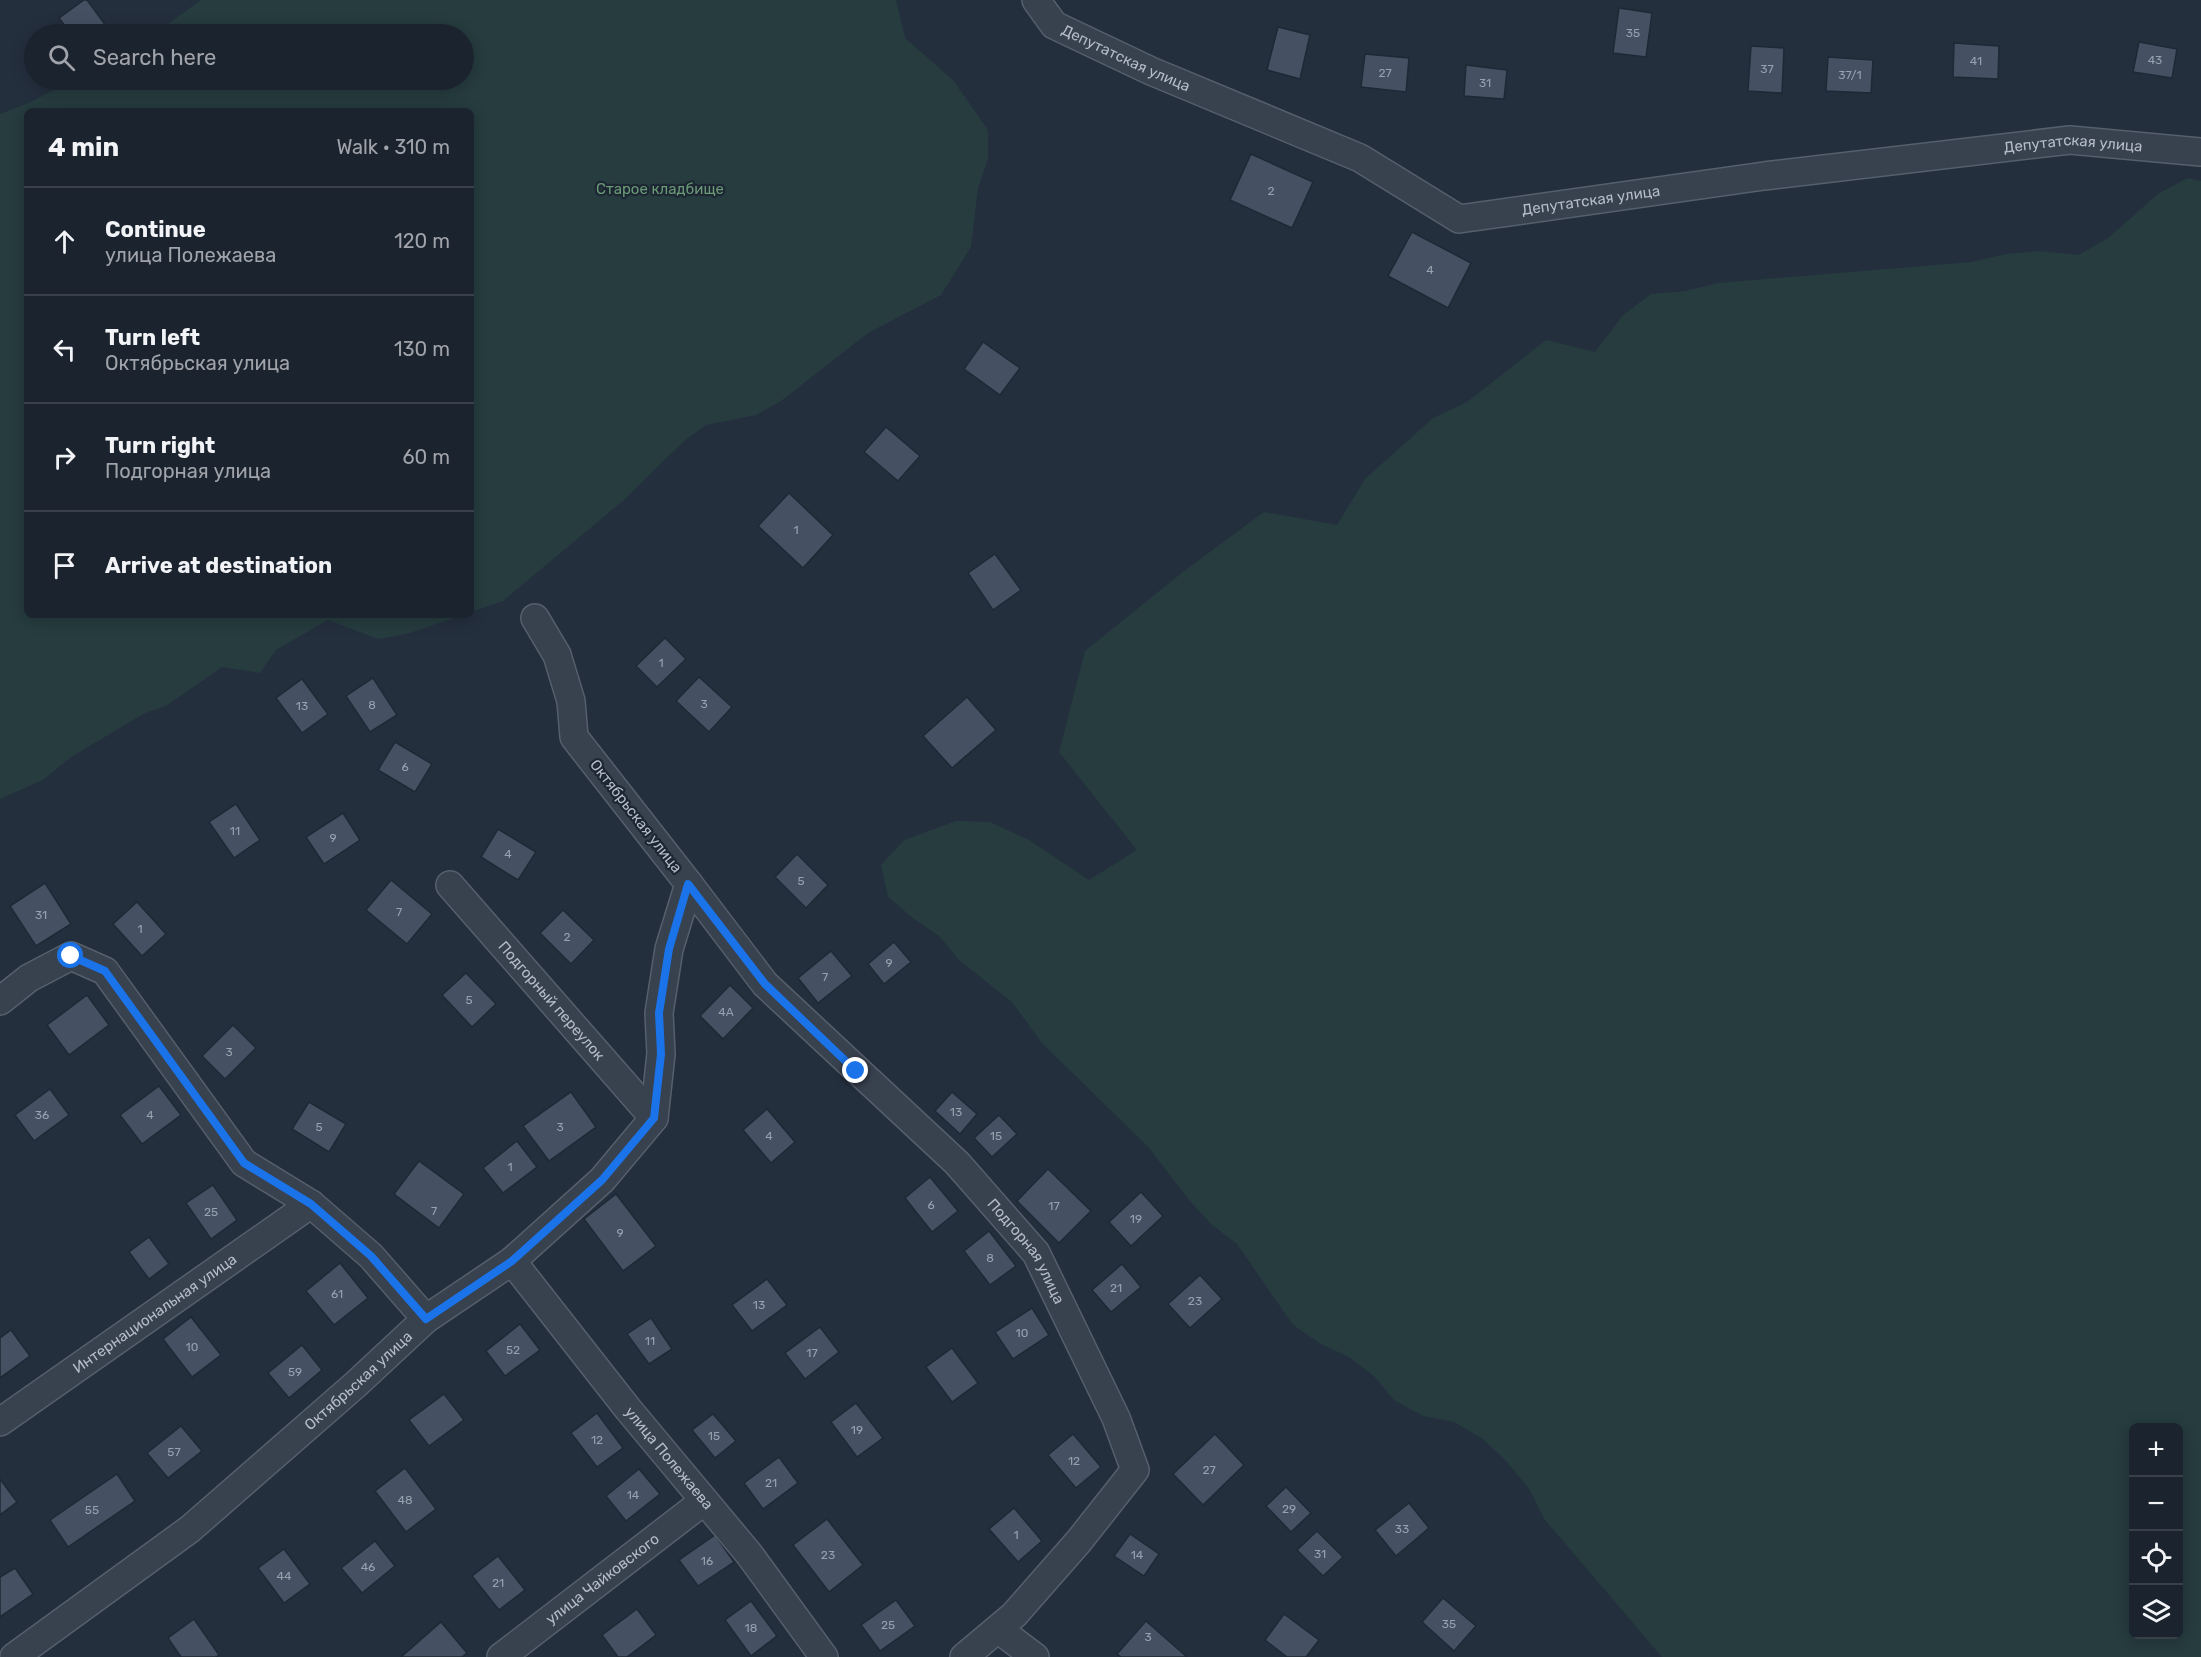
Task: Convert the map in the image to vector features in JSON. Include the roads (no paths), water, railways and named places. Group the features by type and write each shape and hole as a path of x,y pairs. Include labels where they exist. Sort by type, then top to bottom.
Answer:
{"street":[{"name":"Депутатская улица","path":"1035,0 1054,25 1151,71 1360,158 1459,219 1764,176 2070,140 2201,152"},
{"name":"Октябрьская улица","path":"14,1657 190,1530 355,1385 426,1319 512,1261 602,1180 654,1118 661,1054 661,1003 669,949 688,884 574,737 571,701 557,655 535,618"},
{"name":"Подгорная улица","path":"688,884 765,984 957,1163 1036,1253 1116,1418 1135,1470 1079,1541 1014,1615 964,1657"},
{"name":"Подгорный переулок","path":"450,885 654,1118"},
{"path":"0,1001 29,978 71,956 105,971 244,1163 311,1204 371,1256 426,1319"},
{"name":"Интернациональная улица","path":"0,1422 311,1204"},
{"name":"улица Полежаева","path":"512,1261 704,1501 750,1554 824,1657"},
{"name":"улица Чайковского","path":"501,1657 704,1501"},
{"path":"998,1629 1035,1657"}],"park label":[{"name":"Старое кладбище","path":"660,189"}]}
